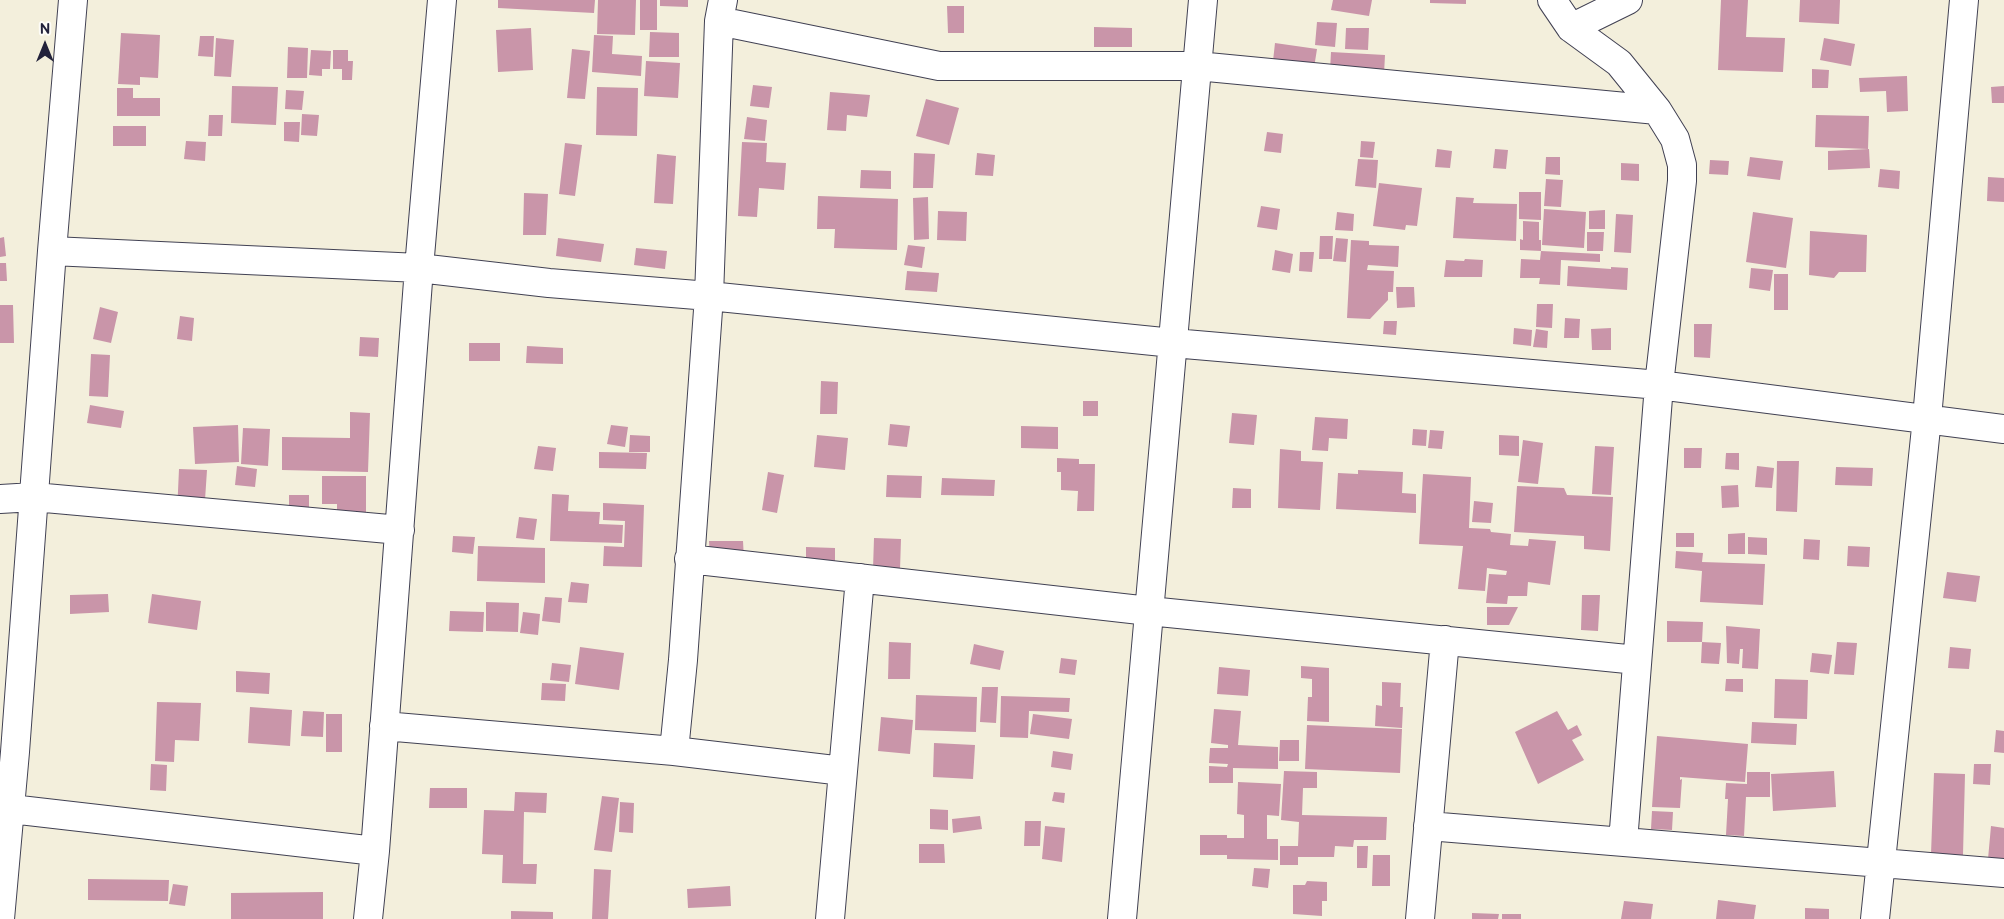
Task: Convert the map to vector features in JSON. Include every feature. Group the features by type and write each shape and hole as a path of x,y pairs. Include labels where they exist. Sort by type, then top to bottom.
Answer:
{"street":[{"path":"0,919 11,809 8,752 34,497 73,0"},
{"path":"368,919 375,851 419,268 442,0"},
{"path":"1122,919 1203,0"},
{"path":"1552,0 1572,28 1619,63 1657,110 1675,139 1682,165 1682,181 1659,385 1623,842"},
{"path":"1572,28 1628,0"},
{"path":"1875,919 1927,418 1964,0"},
{"path":"674,751 683,660 709,296 721,11 939,66 1197,66 1657,110"},
{"path":"52,251 419,268 549,283 709,296 1173,343 1659,385 2004,429"},
{"path":"0,499 34,497 400,530"},
{"path":"689,559 1149,611 1637,660"},
{"path":"830,919 860,578"},
{"path":"1420,919 1445,640"},
{"path":"384,726 674,751 843,771"},
{"path":"11,809 375,851"},
{"path":"1428,826 2004,873"}],"building":[{"path":"498,0 595,0 594,13 498,8"},
{"path":"598,0 636,0 635,35 597,34"},
{"path":"640,0 657,0 657,30 640,30"},
{"path":"660,0 688,0 688,7 660,6"},
{"path":"1333,0 1372,0 1369,16 1331,10"},
{"path":"1430,0 1466,0 1466,4 1430,3"},
{"path":"1721,0 1748,0 1746,37 1785,38 1783,72 1718,70"},
{"path":"1800,0 1840,0 1839,24 1799,22"},
{"path":"947,6 964,6 964,33 948,33"},
{"path":"1317,22 1337,23 1335,47 1315,45"},
{"path":"1094,27 1132,28 1132,47 1094,47"},
{"path":"531,28 533,70 498,72 496,30"},
{"path":"1346,28 1369,28 1368,50 1345,49"},
{"path":"650,32 679,33 679,57 649,57"},
{"path":"121,33 160,35 158,78 140,77 140,85 118,84"},
{"path":"594,35 613,36 612,54 642,56 641,76 592,72"},
{"path":"200,36 214,36 213,57 198,56"},
{"path":"216,38 234,40 231,77 214,76"},
{"path":"1824,38 1855,44 1851,66 1820,60"},
{"path":"1275,43 1317,49 1314,68 1273,61"},
{"path":"288,47 308,48 307,78 287,78"},
{"path":"572,49 590,51 585,99 567,98"},
{"path":"311,50 331,51 330,69 322,69 322,76 309,75"},
{"path":"333,50 348,50 348,61 353,61 352,80 342,80 342,69 333,69"},
{"path":"1331,52 1385,55 1384,74 1330,71"},
{"path":"646,61 680,63 678,98 644,96"},
{"path":"1812,69 1829,70 1828,88 1812,88"},
{"path":"1907,76 1908,111 1887,112 1886,91 1860,92 1859,78"},
{"path":"753,85 772,87 769,108 750,106"},
{"path":"232,86 278,87 276,125 231,123"},
{"path":"2004,86 2004,103 1992,103 1991,87"},
{"path":"597,87 638,88 637,136 596,135"},
{"path":"117,88 133,88 133,98 160,98 160,116 117,116"},
{"path":"286,90 304,91 302,110 285,109"},
{"path":"830,92 870,95 867,117 847,115 846,131 827,130"},
{"path":"926,99 959,108 949,145 916,136"},
{"path":"302,114 319,115 317,136 301,135"},
{"path":"209,115 223,115 222,136 208,136"},
{"path":"1816,115 1869,116 1868,149 1815,147"},
{"path":"747,117 767,120 765,141 744,139"},
{"path":"284,122 300,122 299,142 284,141"},
{"path":"113,126 146,126 146,146 113,146"},
{"path":"1267,132 1283,134 1281,153 1264,151"},
{"path":"186,141 206,142 205,161 184,159"},
{"path":"1361,141 1375,142 1373,158 1360,157"},
{"path":"742,142 767,143 766,162 786,163 784,190 759,188 757,217 738,216"},
{"path":"565,143 582,145 575,196 559,194"},
{"path":"1437,149 1452,151 1450,168 1435,167"},
{"path":"1495,149 1508,150 1506,169 1493,168"},
{"path":"1869,149 1870,168 1828,170 1828,151"},
{"path":"914,153 935,154 933,188 913,188"},
{"path":"977,153 995,155 993,176 975,175"},
{"path":"657,154 676,156 673,204 654,203"},
{"path":"1546,157 1560,157 1560,175 1545,174"},
{"path":"1750,157 1783,161 1780,180 1747,176"},
{"path":"1358,159 1378,160 1376,188 1355,186"},
{"path":"1710,160 1729,161 1728,175 1709,174"},
{"path":"1621,163 1639,164 1639,181 1621,180"},
{"path":"1880,169 1900,171 1899,189 1878,187"},
{"path":"861,170 891,171 891,189 860,188"},
{"path":"1988,177 2004,178 2004,202 1987,201"},
{"path":"1546,179 1563,180 1561,207 1544,206"},
{"path":"1379,183 1422,188 1417,226 1406,225 1405,230 1373,226"},
{"path":"1519,192 1541,192 1541,220 1519,219"},
{"path":"524,193 548,194 546,235 523,235"},
{"path":"818,196 898,199 897,250 834,248 835,229 817,229"},
{"path":"928,197 929,239 914,240 913,198"},
{"path":"1456,197 1474,198 1473,203 1517,204 1516,241 1453,238"},
{"path":"1261,206 1280,209 1277,230 1257,227"},
{"path":"1544,209 1586,212 1584,248 1542,245"},
{"path":"1605,210 1605,229 1589,229 1589,211"},
{"path":"938,211 967,212 966,241 937,240"},
{"path":"1337,212 1354,214 1353,231 1335,230"},
{"path":"1753,212 1793,218 1786,268 1746,262"},
{"path":"1616,214 1633,215 1631,253 1614,252"},
{"path":"1523,221 1539,222 1541,251 1520,250 1520,239 1523,240"},
{"path":"1810,231 1867,235 1866,272 1839,272 1834,278 1809,275"},
{"path":"1587,232 1604,232 1603,251 1587,251"},
{"path":"1320,236 1333,236 1332,259 1319,259"},
{"path":"4,237 6,256 0,257 0,238"},
{"path":"558,238 604,244 601,262 556,256"},
{"path":"1336,238 1348,239 1346,262 1333,261"},
{"path":"1351,240 1369,241 1369,245 1399,246 1398,267 1368,265 1367,270 1394,271 1393,292 1388,292 1388,300 1370,319 1347,318"},
{"path":"908,245 925,247 922,268 904,265"},
{"path":"636,248 667,251 665,269 634,265"},
{"path":"1275,250 1293,254 1290,273 1272,270"},
{"path":"1541,251 1600,254 1600,262 1561,260 1560,285 1539,284 1540,278 1520,278 1521,259 1540,260"},
{"path":"1300,252 1314,252 1312,272 1299,271"},
{"path":"1465,259 1483,260 1482,277 1444,277 1446,260 1464,261"},
{"path":"0,263 6,263 7,281 0,281"},
{"path":"1568,266 1611,269 1611,267 1628,268 1627,290 1567,286"},
{"path":"1751,268 1773,270 1770,291 1749,288"},
{"path":"907,271 939,273 937,292 905,290"},
{"path":"1774,274 1788,274 1788,310 1774,310"},
{"path":"1396,287 1414,287 1415,307 1397,308"},
{"path":"1537,304 1553,304 1552,328 1536,327"},
{"path":"0,305 13,305 14,343 0,343"},
{"path":"100,307 118,312 111,343 93,339"},
{"path":"180,316 194,318 192,341 177,339"},
{"path":"1565,318 1580,319 1579,338 1564,338"},
{"path":"1384,321 1397,321 1396,335 1383,334"},
{"path":"1694,324 1712,324 1710,358 1694,357"},
{"path":"1514,328 1532,330 1531,346 1513,344"},
{"path":"1611,328 1611,350 1592,350 1591,329"},
{"path":"1536,329 1548,331 1547,348 1533,347"},
{"path":"360,337 379,338 378,357 359,356"},
{"path":"469,343 500,343 500,361 469,361"},
{"path":"527,346 563,348 563,364 526,363"},
{"path":"91,354 110,355 108,397 89,396"},
{"path":"821,381 838,382 837,414 820,414"},
{"path":"1083,401 1098,401 1098,416 1083,416"},
{"path":"90,405 124,411 121,428 87,423"},
{"path":"350,412 370,413 368,472 282,470 282,437 350,438"},
{"path":"1232,413 1257,415 1254,445 1229,443"},
{"path":"1315,417 1348,419 1347,439 1329,438 1328,451 1312,450"},
{"path":"890,424 910,426 907,447 888,445"},
{"path":"238,425 239,462 195,464 193,427"},
{"path":"611,425 628,427 625,447 607,444"},
{"path":"1021,426 1058,427 1058,449 1021,448"},
{"path":"243,428 270,429 268,466 241,464"},
{"path":"1413,429 1427,430 1426,446 1412,445"},
{"path":"1430,430 1444,431 1442,449 1428,448"},
{"path":"630,435 650,436 650,452 629,452"},
{"path":"817,435 848,438 845,470 814,467"},
{"path":"1499,435 1519,436 1519,456 1499,455"},
{"path":"1523,440 1543,443 1538,484 1518,482"},
{"path":"538,446 556,448 553,471 534,469"},
{"path":"1595,446 1614,447 1611,495 1592,494"},
{"path":"1684,448 1702,448 1701,468 1684,468"},
{"path":"1280,449 1301,451 1301,461 1323,462 1320,510 1278,508"},
{"path":"599,452 647,453 646,469 599,468"},
{"path":"1726,453 1739,453 1739,470 1725,469"},
{"path":"1057,458 1079,459 1079,464 1095,464 1094,511 1077,511 1078,491 1061,490 1061,472 1057,472"},
{"path":"1777,461 1799,461 1797,512 1776,511"},
{"path":"237,466 257,469 255,487 235,485"},
{"path":"1757,466 1774,468 1772,488 1755,487"},
{"path":"1836,467 1873,468 1872,486 1835,485"},
{"path":"179,469 207,470 204,515 177,513"},
{"path":"1358,470 1403,472 1402,493 1416,494 1416,513 1336,509 1338,473 1358,474"},
{"path":"768,472 784,475 777,513 762,510"},
{"path":"1423,474 1471,477 1469,528 1490,529 1491,532 1511,534 1510,545 1528,546 1529,539 1556,541 1550,585 1528,582 1527,596 1508,596 1507,604 1486,603 1489,574 1506,575 1507,571 1487,568 1485,591 1458,589 1463,546 1419,544"},
{"path":"887,475 922,476 921,498 886,497"},
{"path":"322,476 366,476 366,523 337,523 337,504 322,504"},
{"path":"942,478 995,480 994,496 941,495"},
{"path":"1738,485 1739,507 1722,508 1721,486"},
{"path":"1517,486 1564,488 1567,495 1613,497 1610,551 1584,549 1584,536 1514,532"},
{"path":"1233,488 1251,489 1251,508 1232,508"},
{"path":"552,494 569,495 568,511 600,512 599,524 623,525 622,543 550,541"},
{"path":"289,495 309,495 309,522 289,523"},
{"path":"1474,501 1493,503 1491,523 1472,522"},
{"path":"603,503 644,505 642,567 603,566 604,546 624,547 625,521 603,520"},
{"path":"519,517 537,519 534,540 516,538"},
{"path":"1676,533 1694,533 1694,547 1676,547"},
{"path":"1745,533 1745,554 1728,554 1728,534"},
{"path":"453,536 475,537 473,554 452,552"},
{"path":"1748,537 1767,538 1767,555 1748,554"},
{"path":"874,538 901,539 900,570 873,569"},
{"path":"1804,539 1820,540 1819,560 1803,559"},
{"path":"709,541 743,541 744,559 710,559"},
{"path":"478,546 545,548 545,583 477,581"},
{"path":"1848,546 1870,547 1869,567 1847,566"},
{"path":"806,547 835,548 835,567 806,567"},
{"path":"1676,551 1703,553 1702,562 1765,564 1763,605 1700,602 1702,571 1675,568"},
{"path":"1947,572 1980,576 1976,602 1943,598"},
{"path":"571,582 589,584 587,603 568,602"},
{"path":"108,594 109,612 70,614 70,595"},
{"path":"152,594 201,601 197,630 148,623"},
{"path":"1582,595 1600,595 1598,631 1581,630"},
{"path":"545,597 562,598 560,623 542,621"},
{"path":"486,602 519,603 518,632 486,631"},
{"path":"1487,607 1518,607 1509,625 1487,625"},
{"path":"450,611 484,612 483,632 449,631"},
{"path":"523,612 540,614 538,635 520,633"},
{"path":"1667,621 1703,622 1702,642 1667,642"},
{"path":"1726,626 1760,629 1758,669 1742,668 1743,649 1740,649 1739,664 1727,663"},
{"path":"889,642 911,643 910,679 888,679"},
{"path":"1702,642 1721,643 1719,664 1701,663"},
{"path":"1837,642 1857,643 1854,675 1834,674"},
{"path":"974,644 1004,651 1000,670 970,664"},
{"path":"580,647 624,653 619,690 575,684"},
{"path":"1950,647 1971,649 1969,669 1948,668"},
{"path":"1812,653 1832,655 1829,674 1810,672"},
{"path":"1061,658 1077,660 1075,675 1059,673"},
{"path":"552,663 571,665 569,682 550,680"},
{"path":"1301,666 1329,668 1329,722 1307,721 1308,697 1312,697 1312,679 1301,678"},
{"path":"1219,667 1250,670 1248,696 1217,694"},
{"path":"236,671 270,673 269,694 236,692"},
{"path":"1726,679 1743,679 1743,692 1725,691"},
{"path":"1775,679 1808,680 1807,719 1774,718"},
{"path":"1382,682 1401,683 1400,707 1403,707 1402,728 1375,726 1376,705 1382,706"},
{"path":"542,683 566,684 565,701 541,700"},
{"path":"982,687 998,687 996,723 980,722"},
{"path":"916,695 977,697 976,732 915,730"},
{"path":"1001,696 1070,698 1069,712 1029,711 1028,738 1000,737"},
{"path":"157,702 201,703 199,741 175,740 174,762 155,761"},
{"path":"250,707 292,710 290,746 248,743"},
{"path":"1214,709 1241,711 1238,745 1278,747 1278,769 1233,768 1233,783 1209,783 1209,766 1227,767 1228,764 1209,763 1210,748 1228,748 1228,745 1211,743"},
{"path":"303,711 324,712 323,737 301,736"},
{"path":"1557,711 1568,730 1577,725 1582,735 1572,740 1584,760 1538,784 1515,732"},
{"path":"326,714 342,714 342,752 326,752"},
{"path":"1033,714 1072,719 1069,739 1030,734"},
{"path":"881,717 913,720 910,754 878,751"},
{"path":"1752,722 1797,724 1796,745 1751,743"},
{"path":"1307,725 1402,729 1400,773 1305,769"},
{"path":"1996,730 2004,731 2004,753 1994,752"},
{"path":"1657,736 1748,744 1745,782 1680,777 1680,780 1682,779 1680,808 1652,807"},
{"path":"1280,740 1299,740 1299,761 1279,761"},
{"path":"934,743 975,745 973,779 933,777"},
{"path":"1053,751 1073,754 1071,770 1051,767"},
{"path":"151,764 167,765 166,791 150,790"},
{"path":"1974,764 1991,764 1990,785 1973,784"},
{"path":"1284,771 1317,772 1317,788 1303,788 1302,815 1387,817 1386,840 1354,840 1353,847 1335,846 1334,857 1298,857 1298,865 1280,865 1280,846 1298,846 1299,822 1281,820"},
{"path":"1834,771 1836,807 1773,811 1771,774"},
{"path":"1747,772 1770,772 1770,797 1746,797 1744,836 1726,835 1728,799 1725,799 1726,783 1747,784"},
{"path":"1934,773 1965,774 1963,855 1931,854"},
{"path":"1238,782 1281,784 1279,816 1267,815 1267,839 1278,839 1278,860 1227,859 1227,855 1200,855 1200,835 1227,835 1227,838 1244,838 1244,815 1237,814"},
{"path":"430,788 467,788 467,808 429,808"},
{"path":"515,792 547,793 546,813 524,812 523,864 537,864 536,884 502,883 503,855 482,854 484,810 514,811"},
{"path":"1054,792 1065,793 1064,803 1052,801"},
{"path":"602,796 619,798 612,852 594,850"},
{"path":"620,802 634,803 633,833 619,832"},
{"path":"930,809 948,810 948,830 930,829"},
{"path":"1652,811 1673,812 1672,830 1651,829"},
{"path":"980,816 982,829 953,833 952,819"},
{"path":"1025,821 1041,821 1040,846 1024,846"},
{"path":"1045,826 1065,828 1062,862 1042,859"},
{"path":"1991,826 2004,828 2004,861 1988,859"},
{"path":"919,844 944,844 945,863 919,863"},
{"path":"1357,846 1368,846 1367,868 1357,868"},
{"path":"1373,855 1390,855 1390,886 1372,886"},
{"path":"1254,868 1270,869 1268,888 1252,886"},
{"path":"594,869 611,870 608,919 592,919"},
{"path":"88,879 169,880 168,901 88,900"},
{"path":"1307,881 1327,882 1327,901 1322,901 1322,916 1293,914 1293,885 1305,885"},
{"path":"173,884 188,886 185,906 169,904"},
{"path":"730,886 731,906 688,908 687,889"},
{"path":"323,892 323,919 231,919 231,893"},
{"path":"1718,900 1756,905 1754,919 1716,919"},
{"path":"1624,901 1653,904 1651,919 1621,919"},
{"path":"1805,908 1829,909 1829,919 1805,919"},
{"path":"511,911 553,912 553,919 511,919"},
{"path":"1472,913 1499,914 1498,919 1472,919"},
{"path":"1502,914 1521,914 1521,919 1502,919"}]}
